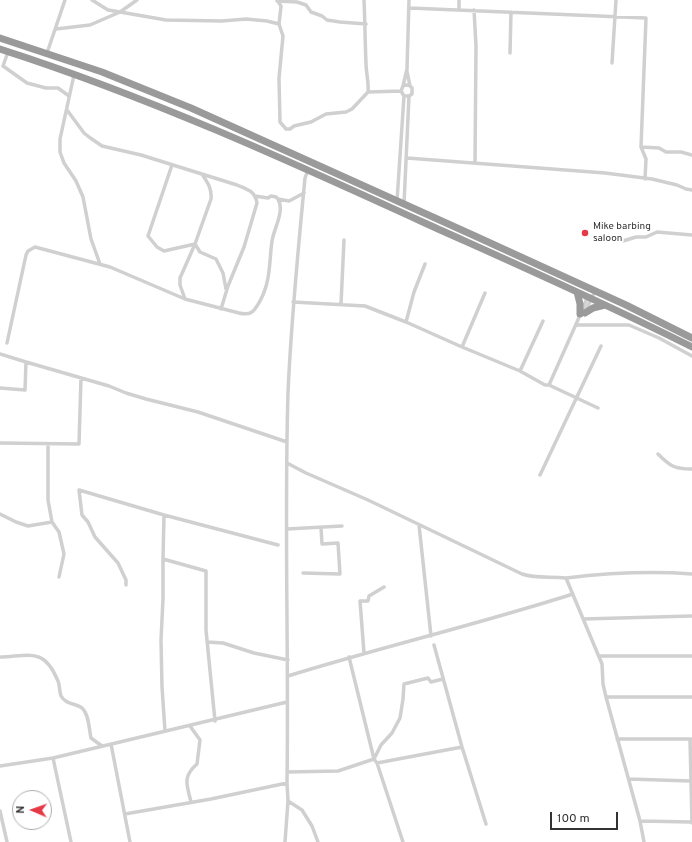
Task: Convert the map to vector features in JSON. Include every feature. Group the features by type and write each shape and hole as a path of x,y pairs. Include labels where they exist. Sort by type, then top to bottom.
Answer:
{"highway":[{"path":"0,38 47,53 157,94 401,202 591,294 626,305 692,338"},
{"path":"9,52 14,42"},
{"path":"0,49 75,74 139,98 308,169 577,292 591,294 605,305 692,347"},
{"path":"577,292 582,313 605,305"}],"street":[{"path":"47,53 65,0"},
{"path":"92,0 108,10 166,20 222,21 246,19 280,24"},
{"path":"56,29 90,25 120,12 137,0"},
{"path":"277,0 298,1 306,5 311,12 322,16 327,20 366,24"},
{"path":"277,0 281,6 280,24 283,36 279,78 280,122 286,129 290,130 294,126 311,122 326,114 346,112 352,109 368,92 369,85 366,74 365,53 366,24 364,0"},
{"path":"401,91 407,69 410,8 409,0"},
{"path":"459,0 459,9"},
{"path":"612,63 616,0"},
{"path":"410,8 646,18 641,147 646,159 645,179"},
{"path":"474,10 476,46 475,163"},
{"path":"510,53 511,12"},
{"path":"9,52 2,65 27,83 46,88 58,88 69,96"},
{"path":"401,202 407,158 409,96 413,91 410,86 407,69"},
{"path":"75,74 60,139 60,152 64,163 76,181 83,197 91,239 100,264"},
{"path":"403,86 410,86"},
{"path":"368,92 401,91"},
{"path":"401,91 404,96 401,202"},
{"path":"404,96 409,96"},
{"path":"67,110 84,133 98,144 141,155 251,190 255,196 256,203 244,247 226,291 221,309"},
{"path":"641,147 659,148 666,152 681,152 692,155"},
{"path":"407,158 605,173 677,185 692,190"},
{"path":"172,165 148,236 157,247 164,251 195,244"},
{"path":"285,842 288,801 287,442 293,302 305,178 308,169"},
{"path":"184,299 180,285 180,278 195,244 212,193 202,174"},
{"path":"255,196 268,198 271,196 278,199 288,200 304,193"},
{"path":"7,343 26,255 28,251 35,247 100,264 184,299 246,315 250,314 256,308 269,276 272,241 281,204 278,199"},
{"path":"623,241 636,237 646,237 657,232 692,235"},
{"path":"342,304 344,240"},
{"path":"195,244 200,252 216,258 223,273 226,291"},
{"path":"406,322 414,292 425,264"},
{"path":"462,347 485,293"},
{"path":"549,385 591,294"},
{"path":"293,302 365,306 520,371 545,385 549,385 598,408"},
{"path":"520,371 543,321"},
{"path":"577,324 629,325 692,356"},
{"path":"540,476 601,346"},
{"path":"0,354 110,386 146,399 198,412 287,442"},
{"path":"0,388 25,390 26,362"},
{"path":"0,443 79,444 81,378"},
{"path":"48,444 48,500 52,522 59,532 64,554 58,577"},
{"path":"658,454 669,464 678,469 692,469"},
{"path":"287,462 306,473 526,575 540,578 566,578 593,575 667,572 692,574"},
{"path":"126,585 126,580 118,563 95,537 88,522 82,515 79,490 164,515 278,545"},
{"path":"0,514 28,526 52,522"},
{"path":"164,515 162,559 164,598 161,640 162,702 165,731"},
{"path":"419,525 431,636"},
{"path":"287,529 342,526"},
{"path":"303,573 340,574 338,543 322,544 321,528"},
{"path":"162,559 206,571 207,642 215,720"},
{"path":"566,578 602,664 603,684 606,697 629,779 644,842"},
{"path":"364,653 360,601 368,600 369,596 384,587"},
{"path":"288,676 349,657 508,615 573,594"},
{"path":"583,619 692,616"},
{"path":"207,642 223,643 254,653 288,660"},
{"path":"434,645 462,747 486,824"},
{"path":"0,657 32,654 45,659 52,668 59,682 62,696 67,702 82,708 87,716 91,738 102,746"},
{"path":"599,656 692,656"},
{"path":"349,657 374,759 377,763 403,842"},
{"path":"287,772 338,770 374,759 381,745 392,733 400,718 404,684 428,678 431,682 443,679"},
{"path":"606,697 692,697"},
{"path":"0,766 53,758 287,702"},
{"path":"190,726 200,740 197,764 190,770 187,776 191,802"},
{"path":"617,739 691,739 690,781 692,822 640,821"},
{"path":"111,744 130,842"},
{"path":"377,763 462,747"},
{"path":"53,758 71,842"},
{"path":"629,779 690,781"},
{"path":"125,814 287,783"},
{"path":"288,801 302,810 312,826 318,842"},
{"path":"0,811 6,842"}],"place":[{"name":"Mike barbing saloon","path":"585,233"}]}
